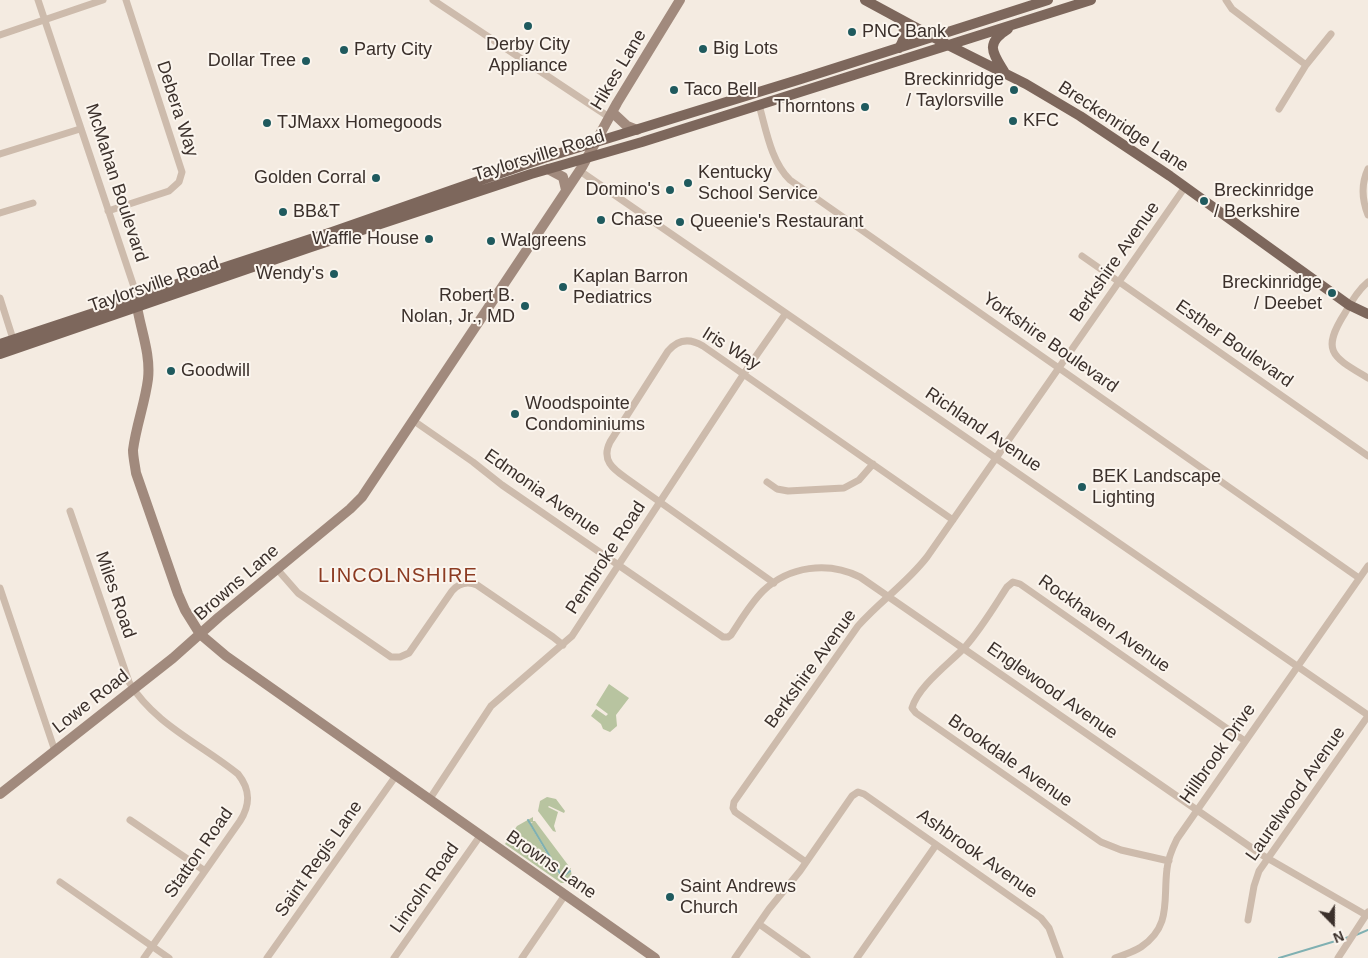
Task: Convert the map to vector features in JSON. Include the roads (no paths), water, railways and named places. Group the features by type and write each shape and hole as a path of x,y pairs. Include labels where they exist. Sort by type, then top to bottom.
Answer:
{"main road":[{"name":"Breckenridge Lane","path":"865,0 948,45 1005,73 1080,116 1185,187 1350,305 1368,314"},
{"name":"Taylorsville Road","path":"0,354 136,303 544,158 1048,0"},
{"name":"Taylorsville Road","path":"0,344 136,303 548,169 759,105 1091,0"},
{"path":"899,48 905,39 905,31 901,20"},
{"path":"1005,73 994,54 993,41 1018,23"},
{"name":"Breckenridge Lane","path":"1350,305 1368,323"}],"street":[{"name":"McMahan Boulevard","path":"38,0 134,287 148,362 148,378 133,452 136,473 184,610 200,634"},
{"path":"0,34 103,0"},
{"name":"Debera Way","path":"108,211 169,191 179,182 182,172 126,0"},
{"path":"433,0 543,74 611,114 627,126 637,130"},
{"name":"Hikes Lane","path":"587,158 611,114 680,0"},
{"path":"1226,0 1232,9 1306,65"},
{"path":"1280,109 1306,65 1331,34"},
{"name":"Yorkshire Boulevard","path":"759,105 777,161 781,170 790,180 1359,578"},
{"path":"0,154 80,129"},
{"name":"Browns Lane","path":"587,158 414,422 362,497 200,634 226,656 395,777 565,895 648,956"},
{"path":"548,169 563,177 566,190"},
{"path":"1368,169 1363,189 1364,203 1368,215"},
{"name":"Richland Avenue","path":"580,171 1368,716"},
{"name":"Berkshire Avenue","path":"806,862 739,816 734,810 734,802 858,626 872,610 918,569 1185,187"},
{"path":"0,213 33,203"},
{"name":"Esther Boulevard","path":"1082,256 1368,456"},
{"path":"1368,282 1361,287 1335,328 1331,340 1337,357 1344,364 1368,378"},
{"path":"0,298 13,339"},
{"name":"Pembroke Road","path":"429,800 491,706 572,636 786,313"},
{"name":"Iris Way","path":"774,582 613,469 607,459 606,452 610,442 668,351 679,342 692,341 703,346 953,520"},
{"name":"Edmonia Avenue","path":"414,422 723,637 728,637"},
{"path":"767,482 777,489 788,491 844,488 859,480 873,464"},
{"name":"Miles Road","path":"70,511 129,682 133,688"},
{"name":"Hillbrook Drive","path":"1115,958 1141,947 1158,930 1166,906 1168,860 1177,839 1368,566"},
{"name":"Englewood Avenue","path":"728,637 757,598 774,582 785,576 802,570 830,568 854,574 889,596 1268,858 1367,913"},
{"path":"277,569 306,599 391,657 400,657 409,653 454,588 466,583 477,585 563,645"},
{"name":"Rockhaven Avenue","path":"964,648 1007,587 1013,582 1017,582 1245,741"},
{"path":"0,588 55,751"},
{"name":"Lowe Road","path":"0,794 133,688 174,658 200,634"},
{"name":"Brookdale Avenue","path":"964,648 932,678 915,700 912,708 913,711 1101,842 1121,850 1168,860"},
{"name":"Statton Road","path":"133,688 160,718 233,770 243,780 248,803 244,815 144,958"},
{"name":"Laurelwood Avenue","path":"1248,920 1256,878 1268,858 1368,716"},
{"name":"Saint Regis Lane","path":"267,958 395,777"},
{"name":"Ashbrook Avenue","path":"806,862 852,796 857,792 864,794 1041,918 1049,928 1060,958"},
{"path":"130,820 205,872"},
{"name":"Lincoln Road","path":"394,958 480,836"},
{"path":"857,958 936,845"},
{"path":"735,958 758,924 806,862"},
{"path":"60,882 169,958"},
{"path":"522,958 565,895"},
{"path":"1338,958 1367,913"},
{"path":"758,924 807,958"}],"waterway":[{"path":"528,820 562,877"},
{"path":"562,877 570,871"},
{"path":"1356,935 1368,930"},
{"path":"1279,958 1349,937"}],"place":[{"name":"Derby City Appliance","path":"528,26"},
{"name":"PNC Bank","path":"852,32"},
{"name":"Big Lots","path":"703,49"},
{"name":"Party City","path":"344,50"},
{"name":"Dollar Tree","path":"306,61"},
{"name":"Taco Bell","path":"674,90"},
{"name":"Breckinridge / Taylorsville","path":"1014,90"},
{"name":"Thorntons","path":"865,107"},
{"name":"KFC","path":"1013,121"},
{"name":"TJMaxx Homegoods","path":"267,123"},
{"name":"Golden Corral","path":"376,178"},
{"name":"Kentucky School Service","path":"688,183"},
{"name":"Domino's","path":"670,190"},
{"name":"Breckinridge / Berkshire","path":"1204,201"},
{"name":"BB&T","path":"283,212"},
{"name":"Chase","path":"601,220"},
{"name":"Queenie's Restaurant","path":"680,222"},
{"name":"Waffle House","path":"429,239"},
{"name":"Walgreens","path":"491,241"},
{"name":"Wendy's","path":"334,274"},
{"name":"Kaplan Barron Pediatrics","path":"563,287"},
{"name":"Breckinridge / Deebet","path":"1332,293"},
{"name":"Robert B. Nolan, Jr., MD","path":"525,306"},
{"name":"Goodwill","path":"171,371"},
{"name":"Woodspointe Condominiums","path":"515,414"},
{"name":"BEK Landscape Lighting","path":"1082,487"},
{"name":"Saint Andrews Church","path":"670,897"}],"district":[{"name":"LINCOLNSHIRE","path":"398,576"}]}
